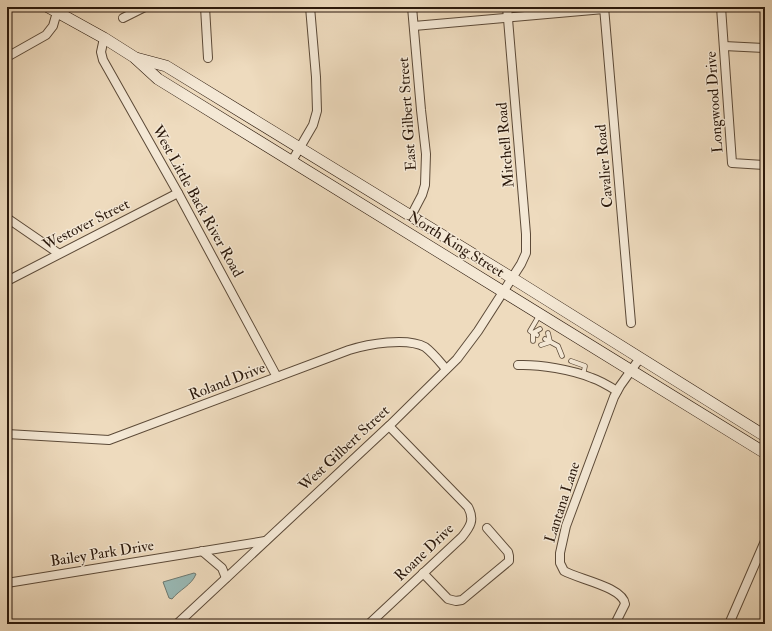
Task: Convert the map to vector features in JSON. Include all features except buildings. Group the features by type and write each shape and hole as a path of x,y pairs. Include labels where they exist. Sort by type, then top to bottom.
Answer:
{"main road":[{"name":"North King Street","path":"53,9 134,57 158,79 765,453"},
{"name":"North King Street","path":"134,57 166,66 512,278 765,436"}],"street":[{"path":"123,18 145,7"},
{"path":"205,7 208,58"},
{"path":"292,161 313,125 317,111 316,77 310,7"},
{"name":"East Gilbert Street","path":"410,216 422,195 425,185 426,168 426,154 412,7"},
{"name":"Mitchell Road","path":"507,7 527,242 525,257 512,278"},
{"name":"Longwood Drive","path":"722,7 732,163 765,165"},
{"path":"414,26 604,8"},
{"name":"Cavalier Road","path":"604,8 631,323"},
{"path":"7,57 46,35 53,26 53,9"},
{"name":"West Little Back River Road","path":"104,38 101,52 103,60 178,193 277,377"},
{"path":"724,46 765,48"},
{"name":"Westover Street","path":"7,281 58,253 178,193"},
{"path":"7,218 58,253"},
{"name":"West Gilbert Street","path":"177,624 389,426 446,369 471,341 512,278"},
{"name":"Roland Drive","path":"7,434 109,440 364,345 386,342 413,343 423,346 432,353 446,369"},
{"name":"Lantana Lane","path":"615,624 625,604 622,596 612,590 564,571 560,563 560,553 566,526 617,391 640,358"},
{"path":"518,365 534,365 584,370 617,391"},
{"name":"Roane Drive","path":"369,624 465,532 471,522 472,514 468,507 389,426"},
{"path":"423,573 448,599 456,601 462,600 508,561 508,552 487,528"},
{"name":"Bailey Park Drive","path":"7,583 265,541"},
{"path":"729,624 765,541"},
{"path":"202,551 222,568 226,578"}],"lane":[{"path":"535,334 530,331 540,314"},
{"path":"533,341 535,334 540,328"},
{"path":"548,333 550,342"},
{"path":"545,339 558,346 562,356"},
{"path":"541,345 550,342"},
{"path":"571,361 584,370"}],"water":[{"path":"194,573 196,574 194,578 188,584 172,599 169,598 163,582"}]}
